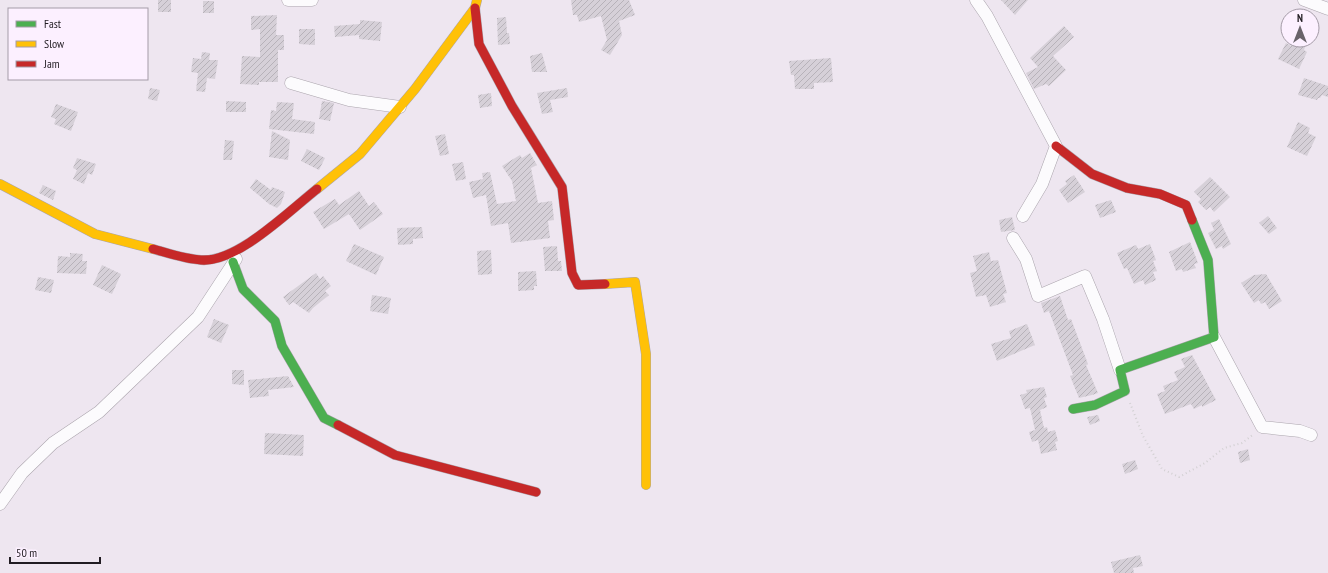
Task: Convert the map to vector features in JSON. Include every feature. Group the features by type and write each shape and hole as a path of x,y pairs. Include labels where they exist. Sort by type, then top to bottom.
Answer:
{"street":[{"path":"288,0 312,0"},
{"path":"976,0 987,16 1056,146 1092,174 1127,188 1160,194 1186,206 1208,260 1214,337 1262,427 1300,431 1311,435"},
{"path":"1304,0 1328,9"},
{"path":"0,184 95,234 155,250 202,260 227,255 244,246 360,154 400,107 476,4"},
{"path":"476,4 479,44 515,113 562,187 572,273 578,285 635,282 646,354 646,486"},
{"path":"291,83 349,100 400,107"},
{"path":"1023,216 1042,184 1056,146"},
{"path":"1013,238 1026,259 1038,296 1085,276 1103,319 1120,370 1125,391 1095,405 1073,409"},
{"path":"0,504 22,473 53,443 99,412 198,317 244,246"},
{"path":"233,262 242,289 275,321 282,346 324,418 395,455 536,492"},
{"path":"1120,370 1214,337"}],"path":[{"path":"1125,391 1143,436 1162,469 1179,477 1205,463 1224,448 1242,443 1262,427"}],"building":[{"path":"158,0 171,0 171,12 158,12"},
{"path":"571,0 629,0 635,15 619,21 622,35 610,55 601,50 607,40 601,16 579,22 577,15 573,15"},
{"path":"1001,0 1028,0 1015,15"},
{"path":"203,1 214,1 214,13 203,13"},
{"path":"277,15 276,35 284,35 284,50 278,50 278,82 259,82 259,85 240,84 242,56 260,57 260,29 251,30 251,16"},
{"path":"506,17 507,33 509,33 510,44 498,45 497,18"},
{"path":"360,20 382,22 380,41 359,39 359,35 335,37 334,26 360,24"},
{"path":"1064,26 1074,37 1053,56 1066,70 1049,86 1046,84 1034,89 1026,73 1038,67 1030,58"},
{"path":"299,29 315,29 315,45 299,44"},
{"path":"1284,48 1305,48 1304,50 1307,52 1299,69 1278,59"},
{"path":"202,52 210,53 209,60 218,60 215,79 207,78 205,92 196,91 198,73 191,72 193,58 201,59"},
{"path":"542,53 547,72 532,72 530,56"},
{"path":"831,58 833,82 814,83 814,89 795,89 794,75 791,75 789,61"},
{"path":"1304,78 1328,86 1328,97 1322,95 1317,100 1298,95"},
{"path":"150,88 160,90 157,101 148,99"},
{"path":"567,88 568,97 550,100 553,112 542,114 537,93"},
{"path":"491,93 492,106 480,108 478,95"},
{"path":"226,101 246,102 246,112 226,112"},
{"path":"322,101 334,103 330,121 319,119"},
{"path":"277,102 294,103 292,119 315,122 314,134 269,129 271,110 276,111"},
{"path":"56,104 78,112 71,131 54,124 56,119 51,117"},
{"path":"1298,122 1310,128 1308,133 1316,137 1307,156 1287,147"},
{"path":"272,131 290,140 288,160 269,157"},
{"path":"445,134 449,154 440,156 435,136"},
{"path":"225,140 234,141 232,160 223,160"},
{"path":"307,149 325,158 319,170 301,161"},
{"path":"530,153 537,165 531,168 538,203 552,201 554,220 548,221 550,238 511,243 508,223 491,226 486,195 473,198 469,182 483,179 482,173 490,172 497,204 516,201 512,181 502,166 520,155 522,158"},
{"path":"77,158 96,164 92,175 88,173 84,184 73,179 77,170 73,168"},
{"path":"463,162 466,179 456,181 452,164"},
{"path":"1074,175 1085,192 1068,203 1059,190 1067,184 1065,181"},
{"path":"1210,177 1230,197 1214,212 1210,207 1206,210 1198,202 1201,199 1194,192"},
{"path":"256,179 271,190 272,187 285,192 281,204 277,208 269,204 250,188"},
{"path":"43,185 56,191 53,200 39,193"},
{"path":"359,191 369,206 374,202 383,214 360,230 349,214 324,229 313,212 335,199 339,205"},
{"path":"1111,200 1116,212 1100,218 1095,205"},
{"path":"1268,216 1277,228 1269,234 1259,223"},
{"path":"1012,217 1015,230 1001,232 999,220"},
{"path":"1219,219 1231,244 1223,249 1222,246 1216,249 1208,233 1214,230 1211,223"},
{"path":"422,227 423,238 413,239 413,244 398,245 397,228"},
{"path":"1190,242 1198,263 1194,264 1196,268 1183,272 1182,269 1176,271 1169,252"},
{"path":"354,244 384,257 376,275 346,261"},
{"path":"1150,244 1156,260 1153,261 1157,271 1153,272 1156,280 1145,285 1143,280 1134,284 1127,268 1124,269 1117,253 1136,245 1138,249"},
{"path":"557,246 558,261 561,261 562,271 545,271 543,247"},
{"path":"491,250 492,274 478,275 477,251"},
{"path":"989,252 991,261 998,260 1007,293 1003,294 1006,302 990,307 986,295 976,297 970,273 977,271 973,256"},
{"path":"70,253 83,254 82,261 87,261 86,274 57,273 58,256 70,257"},
{"path":"102,265 121,274 112,294 93,285"},
{"path":"536,271 537,286 534,286 534,290 518,291 518,272"},
{"path":"316,273 320,279 323,276 331,286 325,291 329,295 309,313 293,302 289,305 283,297"},
{"path":"1266,274 1282,301 1269,309 1265,302 1261,304 1259,300 1254,303 1241,283 1254,275"},
{"path":"38,277 54,280 51,293 35,290"},
{"path":"372,295 391,298 388,314 370,311"},
{"path":"1060,296 1068,320 1071,319 1088,364 1086,365 1098,393 1079,398 1070,376 1073,375 1049,311 1044,313 1041,303"},
{"path":"214,319 229,325 221,343 207,337"},
{"path":"1027,324 1035,345 997,361 991,344 1011,338 1009,331"},
{"path":"1192,355 1216,400 1202,407 1202,405 1194,409 1191,404 1165,414 1157,394 1165,391 1163,386 1178,380 1174,372 1185,367 1181,359"},
{"path":"232,370 244,370 244,385 232,384"},
{"path":"288,376 294,387 268,390 269,396 250,398 248,380"},
{"path":"1044,387 1047,397 1044,398 1047,407 1040,410 1044,428 1047,427 1048,432 1055,430 1058,441 1055,442 1057,450 1041,454 1038,440 1032,442 1029,432 1035,430 1030,408 1025,409 1020,395 1027,393 1026,390"},
{"path":"1098,415 1100,421 1090,425 1087,417"},
{"path":"265,433 304,435 303,456 264,454"},
{"path":"1248,449 1250,460 1240,463 1238,452"},
{"path":"1135,460 1138,469 1125,474 1122,464"},
{"path":"1140,555 1143,566 1133,568 1134,573 1114,573 1111,562"}],"traffic: fast":[{"path":"1073,409 1095,405 1125,391 1120,370 1214,337 1208,260 1192,220"},
{"path":"233,262 243,289 275,321 282,346 324,418 338,425"}],"traffic: slow":[{"path":"317,189 360,154 415,89 475,8 477,0"},
{"path":"0,184 95,234 153,249"},
{"path":"605,284 635,282 646,354 646,485"}],"traffic: jam":[{"path":"475,8 479,44 512,106 562,187 572,273 578,285 605,284"},
{"path":"1056,146 1092,174 1127,188 1160,194 1186,205 1192,220"},
{"path":"153,249 201,260 215,259 246,245 262,234 317,189"},
{"path":"338,425 395,455 536,492"}]}
